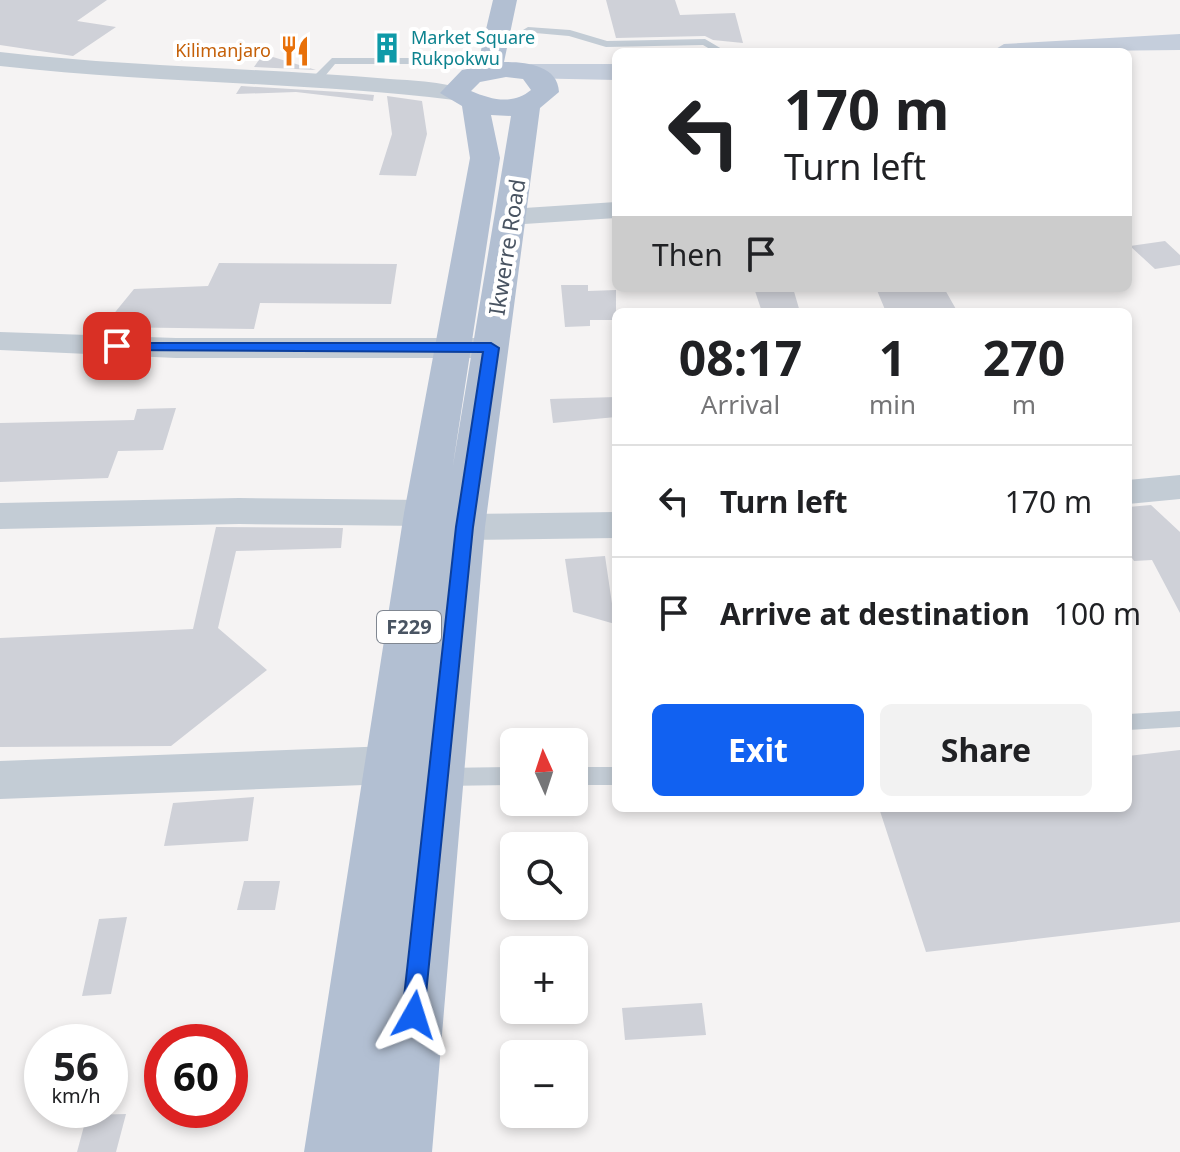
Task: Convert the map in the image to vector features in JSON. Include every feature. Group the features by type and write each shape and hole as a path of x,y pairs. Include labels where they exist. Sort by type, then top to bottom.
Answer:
{"main road":[{"name":"F229","path":"336,1152 390,765 445,520 473,348 485,158 473,89 505,0"},
{"name":"F229","path":"528,19 531,86"},
{"path":"1074,48 1180,42"},
{"path":"1132,60 1180,57"},
{"path":"473,89 531,86 612,73"},
{"path":"473,89 501,108 531,86 612,92"},
{"name":"Ikwerre Road","path":"473,348 509,217 531,86"},
{"name":"F229","path":"400,1152 439,777 445,520"}],"street":[{"path":"0,59 124,73 473,89"},
{"path":"509,217 612,210"},
{"path":"0,341 176,348 473,348"},
{"path":"1132,492 1180,487"},
{"path":"0,516 239,511 612,525"},
{"path":"0,780 390,765"}],"lane":[{"path":"528,19 606,44 705,42 715,48"},
{"path":"316,80 332,61 430,61"},
{"path":"1132,722 1180,719"},
{"path":"439,777 500,776"},
{"path":"588,776 612,776"}],"building":[{"path":"0,0 107,0 77,21 116,27 73,56 0,45"},
{"path":"606,0 675,0 680,15 735,13 743,43 713,40 705,36 616,38"},
{"path":"263,54 316,70 254,67"},
{"path":"241,86 374,95 373,101 296,92 236,94"},
{"path":"387,96 422,101 427,134 416,176 379,175 392,134"},
{"path":"1165,241 1180,255 1180,265 1155,269 1132,246"},
{"path":"219,263 397,264 391,304 260,303 254,329 103,327 134,289 208,286"},
{"path":"561,285 588,285 588,291 616,292 612,320 590,320 590,326 565,327"},
{"path":"755,292 794,292 799,308 761,308"},
{"path":"878,292 946,292 955,308 884,308"},
{"path":"612,397 612,417 553,423 550,399"},
{"path":"176,408 163,450 118,451 108,478 0,482 0,423 134,420 137,409"},
{"path":"1151,505 1180,532 1180,613 1152,560 1134,561 1132,558 1132,507"},
{"path":"216,527 343,528 341,548 236,551 218,628 267,670 171,746 0,747 0,638 193,629"},
{"path":"605,556 612,623 573,612 565,559"},
{"path":"1180,750 1180,922 926,952 880,812 1132,812 1132,756"},
{"path":"254,797 248,841 164,846 173,803"},
{"path":"244,881 280,881 275,910 237,910"},
{"path":"127,917 111,994 82,996 99,919"},
{"path":"702,1003 706,1035 625,1040 622,1008"},
{"path":"83,1128 122,1128 116,1152 77,1152"}],"place":[{"name":"Market Square Rukpokwu","path":"387,48"},
{"name":"Kilimanjaro","path":"295,51"}],"route":[{"path":"117,346 311,350 491,348 464,527 414,1015"}]}
